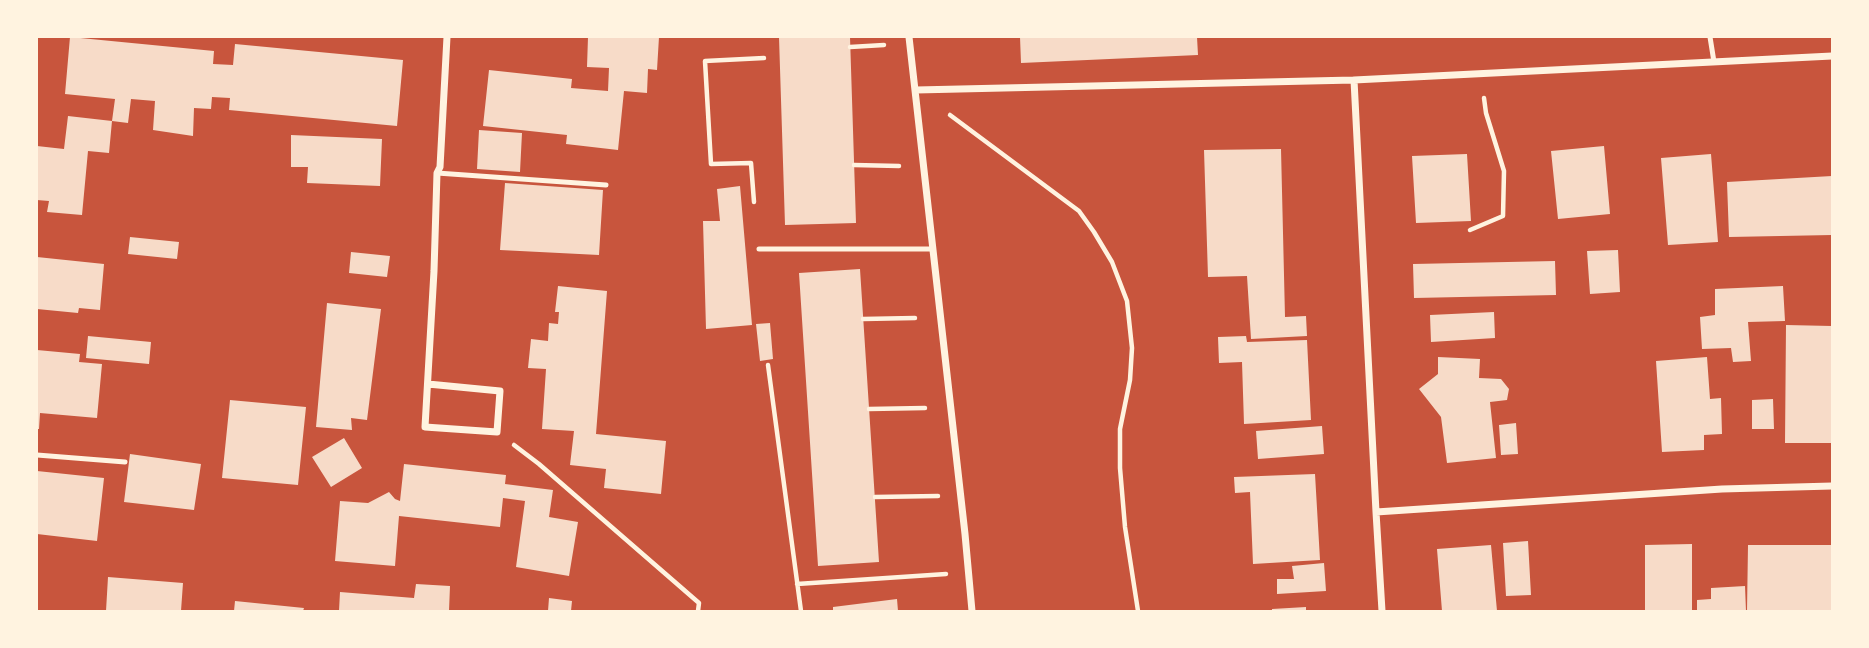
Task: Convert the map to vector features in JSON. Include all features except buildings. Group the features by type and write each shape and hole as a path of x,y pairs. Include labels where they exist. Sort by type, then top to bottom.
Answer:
{"street":[{"path":"428,384 500,391 497,432 425,427 437,173 440,167 447,37"},
{"path":"909,40 972,611"},
{"path":"916,89 1354,80 1832,56"},
{"path":"1354,80 1382,611"},
{"path":"1376,512 1722,489 1832,486"}],"lane":[{"path":"1710,37 1714,62"},
{"path":"437,173 606,185"},
{"path":"759,249 933,249"},
{"path":"37,456 125,462"}],"path":[{"path":"850,47 909,40"},
{"path":"754,202 751,163 711,164 705,61 764,58"},
{"path":"916,89 1079,211 1112,262 1127,301 1132,348 1130,380 1120,429 1120,468 1125,527 1138,611"},
{"path":"1471,230 1503,216 1504,171 1486,113"},
{"path":"854,165 924,166"},
{"path":"863,319 941,318"},
{"path":"768,365 801,611"},
{"path":"869,409 951,408"},
{"path":"497,432 540,464 699,603 698,611"},
{"path":"875,497 960,495"},
{"path":"797,583 968,573"}]}
